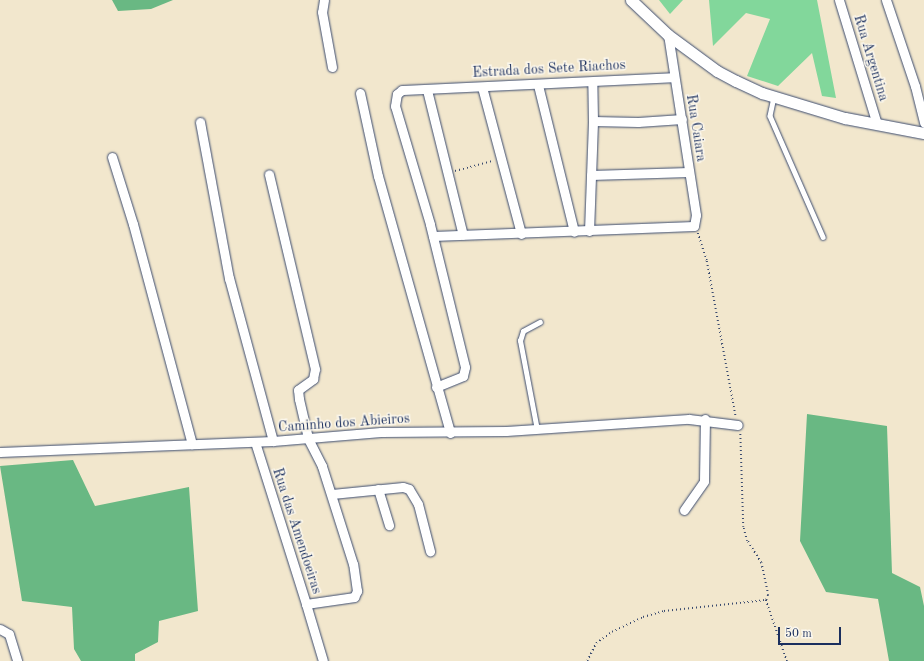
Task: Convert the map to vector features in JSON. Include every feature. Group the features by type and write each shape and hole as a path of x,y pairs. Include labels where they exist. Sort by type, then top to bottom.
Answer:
{"street":[{"path":"324,0 322,12 332,67"},
{"path":"631,0 668,35 717,71 774,97 877,124 924,133"},
{"name":"Rua Argentina","path":"839,0 877,124"},
{"path":"886,0 915,86 924,124"},
{"name":"Rua Caiara","path":"589,232 694,226 696,214 682,119 673,77 668,35"},
{"name":"Estrada dos Sete Riachos","path":"433,236 395,100 397,94 402,90 538,85 673,77"},
{"path":"436,387 461,377 465,371 433,236 589,232 592,175 592,82"},
{"path":"538,85 574,232"},
{"path":"482,87 521,234"},
{"path":"427,90 463,235"},
{"path":"360,92 378,176 450,433"},
{"path":"593,121 638,122 682,119"},
{"path":"200,122 229,278 273,441"},
{"path":"112,157 133,224 192,444"},
{"path":"592,175 689,172"},
{"name":"Rua das Amendoeiras","path":"255,442 306,604 352,598 356,593 353,564 332,494 308,438 298,391 313,379 315,369 269,174"},
{"path":"684,510 704,481 705,419"},
{"name":"Caminho dos Abieiros","path":"0,452 255,442 388,431 450,433 538,430 705,419 738,425"},
{"path":"332,494 403,487 411,490 418,504 430,551"},
{"path":"378,490 389,525"},
{"path":"306,604 323,661"},
{"path":"0,629 9,634 17,661"}],"lane":[{"path":"774,97 770,116 823,237"},
{"path":"538,430 520,341 523,332 540,322"}],"path":[{"path":"447,174 502,159"},
{"path":"766,600 787,661"}],"green space":[{"path":"112,0 173,0 151,9 118,11"},
{"path":"659,0 683,0 670,14"},
{"path":"709,0 817,0 836,98 822,96 812,53 778,86 747,76 770,19 746,13 713,46"},
{"path":"807,414 887,426 892,573 920,587 924,606 924,661 889,661 878,599 826,592 800,541"},
{"path":"73,460 95,506 189,487 198,611 159,621 158,642 135,654 135,661 81,661 74,649 72,607 22,601 0,466"}]}
